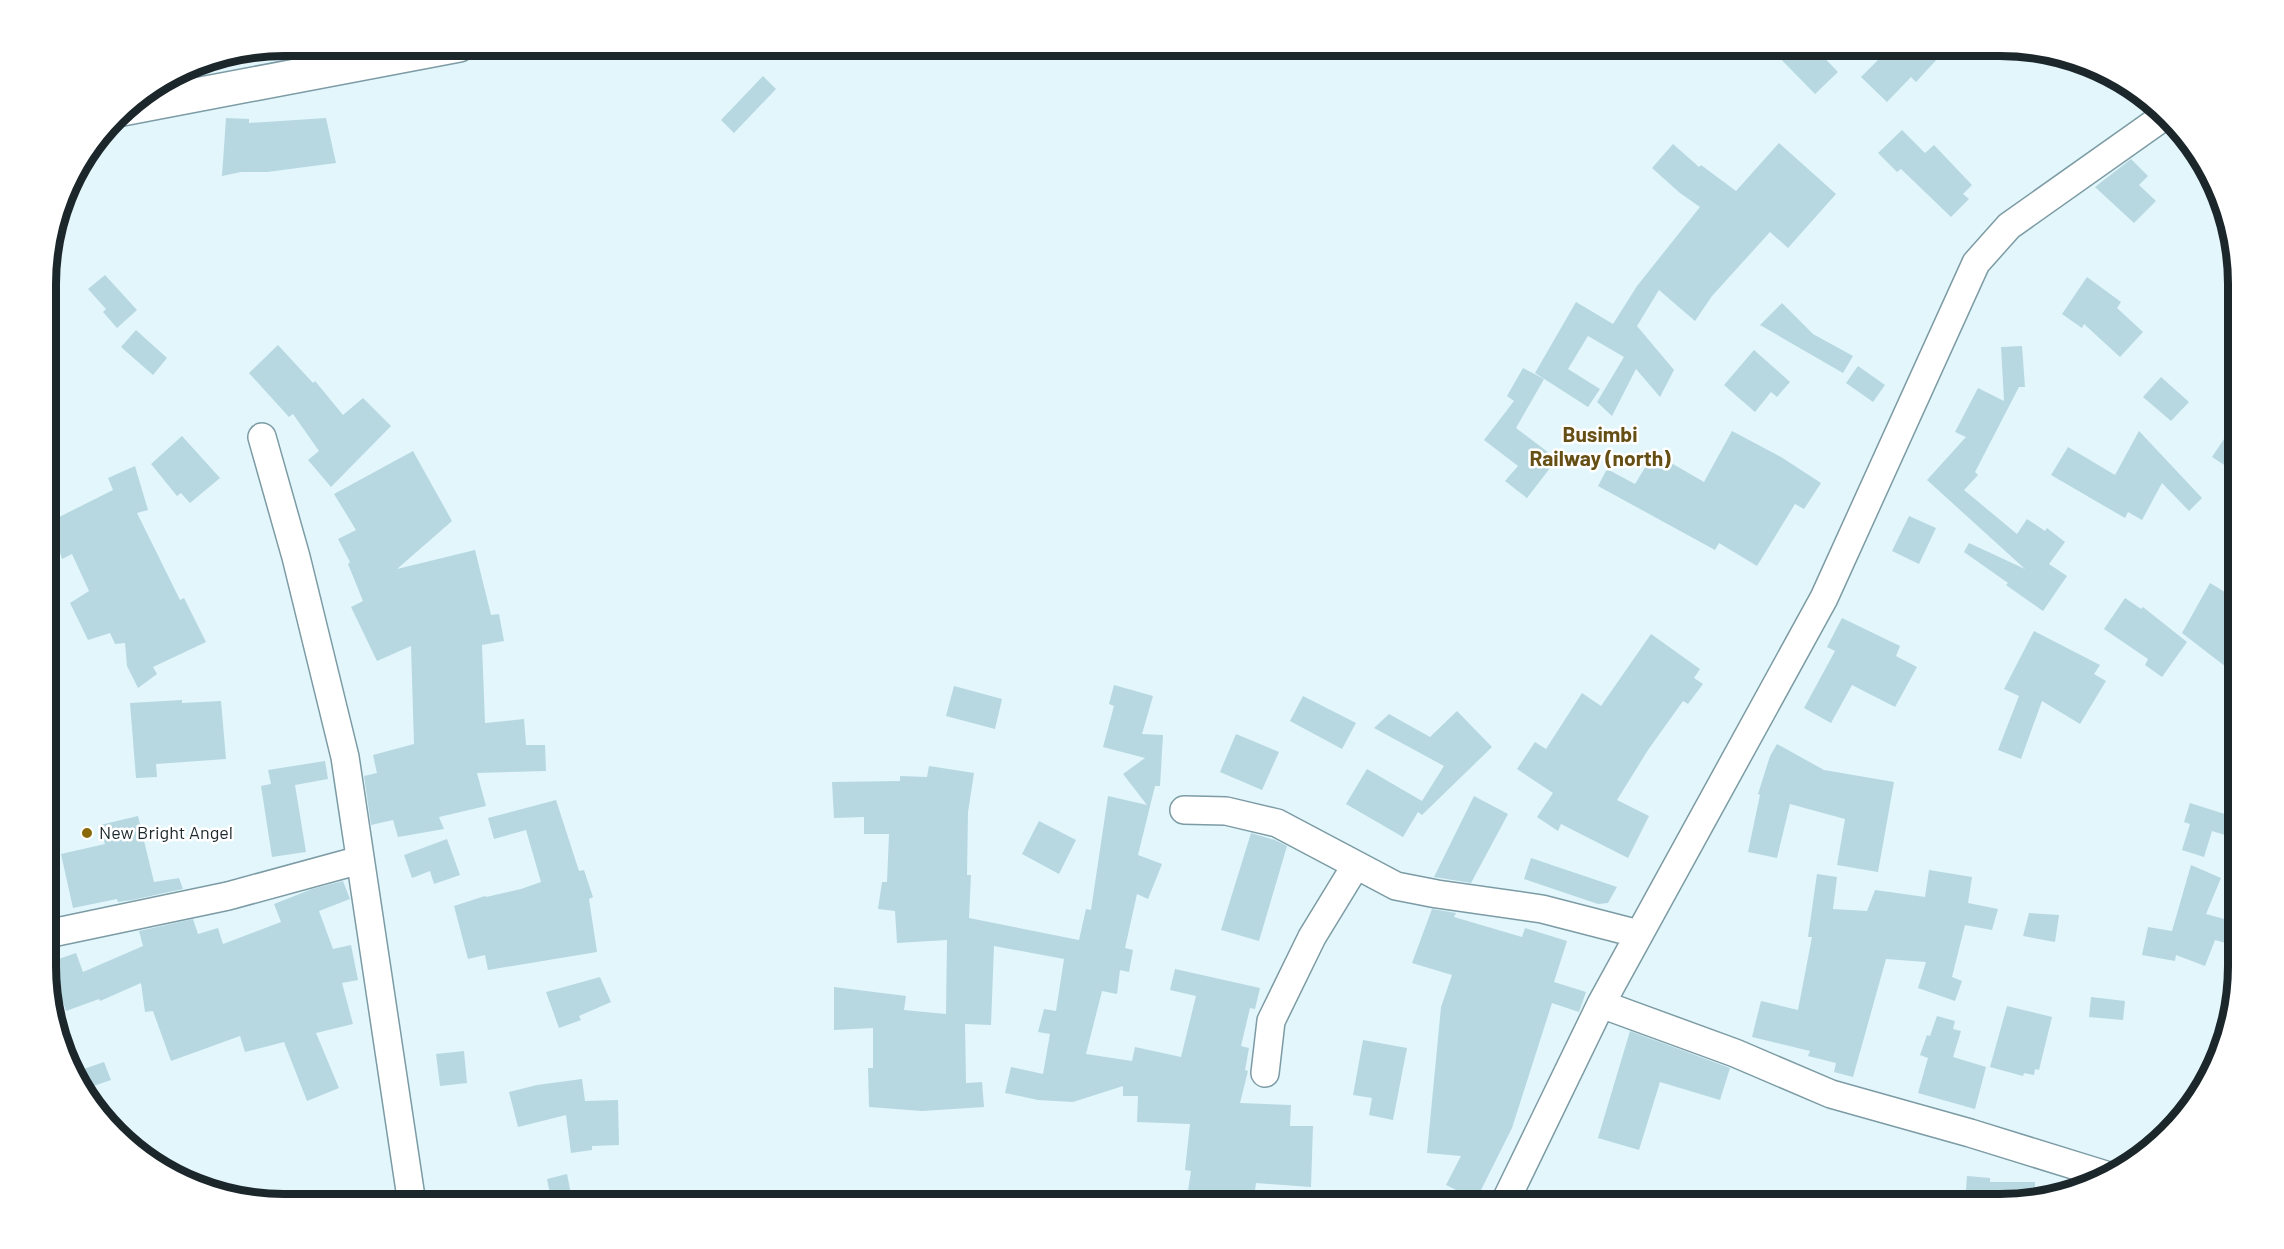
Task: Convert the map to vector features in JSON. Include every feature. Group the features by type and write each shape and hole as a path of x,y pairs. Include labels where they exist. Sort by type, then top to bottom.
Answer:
{"main road":[{"path":"142,105 401,56"}],"street":[{"path":"1509,1194 1601,1004 1824,598 1976,263 2009,226 2159,120"},
{"path":"262,436 296,557 345,757 410,1194"},
{"path":"1184,810 1226,811 1277,823 1396,886 1542,909 1639,934"},
{"path":"56,932 228,896 360,860"},
{"path":"1264,1072 1271,1022 1312,937 1356,865"},
{"path":"1601,1004 1735,1053 1831,1094 1970,1133 2097,1172"}],"building":[{"path":"1778,56 1823,56 1838,72 1815,94"},
{"path":"1882,56 1940,56 1916,82 1911,77 1887,102 1861,77"},
{"path":"763,76 776,89 734,133 721,120"},
{"path":"226,118 249,119 249,123 326,118 336,163 267,172 241,172 222,176"},
{"path":"1902,130 1925,153 1934,145 1972,185 1963,194 1969,199 1951,217 1901,169 1897,172 1878,153"},
{"path":"1779,143 1836,194 1788,248 1770,232 1712,296 1695,321 1659,290 1637,326 1674,370 1660,397 1636,369 1612,416 1597,402 1624,357 1588,336 1568,369 1600,389 1588,407 1535,373 1576,302 1613,324 1637,286 1700,207 1652,168 1673,144 1699,167 1701,165 1736,191"},
{"path":"2131,159 2148,176 2139,185 2156,201 2134,223 2095,187"},
{"path":"105,275 137,310 117,328 103,312 106,309 88,289"},
{"path":"2087,277 2121,302 2117,308 2143,332 2120,357 2084,324 2082,328 2062,314"},
{"path":"1782,303 1813,334 1853,356 1843,373 1760,325"},
{"path":"136,330 167,358 153,375 121,347"},
{"path":"278,345 313,383 315,381 343,415 363,398 391,426 331,487 308,460 319,451 293,414 289,417 249,373"},
{"path":"2022,346 2025,387 2019,387 1975,472 1978,475 1964,490 2017,534 2027,519 2045,531 2047,528 2065,542 2049,564 2067,576 2043,611 1964,552 1969,543 2025,569 1927,480 1966,437 1955,432 1978,388 2004,401 2001,347"},
{"path":"1754,350 1790,382 1777,397 1771,392 1755,412 1724,385"},
{"path":"1858,366 1885,385 1873,402 1846,383"},
{"path":"1523,368 1544,379 1516,428 1557,459 1527,498 1505,481 1518,466 1484,440 1514,401 1507,396"},
{"path":"2161,377 2189,402 2171,421 2143,397"},
{"path":"1732,431 1781,457 1821,483 1804,509 1795,504 1757,566 1719,543 1715,550 1598,486 1607,469 1635,484 1654,453 1704,482"},
{"path":"2139,431 2202,498 2189,511 2162,483 2142,520 2128,512 2125,518 2051,475 2068,447 2115,475"},
{"path":"2228,433 2228,467 2212,457"},
{"path":"182,436 220,478 190,503 181,493 177,496 151,464"},
{"path":"413,451 452,521 397,569 475,550 491,615 499,614 504,641 482,645 485,723 524,719 526,745 545,745 546,771 477,773 486,806 439,817 444,829 398,837 393,820 371,825 364,776 377,773 373,755 414,744 411,646 377,661 351,607 363,601 348,564 350,562 338,539 356,530 334,494"},
{"path":"135,466 148,510 137,513 180,600 184,598 206,642 153,667 157,674 138,688 127,666 125,643 115,644 110,633 88,640 70,603 89,591 72,554 62,559 56,538 56,518 113,490 108,478"},
{"path":"1909,516 1936,528 1919,564 1892,551"},
{"path":"2210,583 2228,594 2228,668 2182,633"},
{"path":"2125,598 2141,609 2143,607 2187,642 2162,677 2145,665 2148,659 2104,629"},
{"path":"1842,618 1900,646 1896,656 1917,667 1895,707 1852,685 1831,723 1804,708 1835,651 1827,647"},
{"path":"2034,631 2100,665 2094,674 2106,681 2080,724 2042,701 2021,759 1998,750 2019,696 2004,689"},
{"path":"1651,634 1700,669 1694,678 1703,684 1688,704 1683,701 1648,750 1617,800 1649,816 1628,858 1561,824 1558,831 1537,817 1553,793 1517,769 1535,742 1546,749 1582,693 1601,706"},
{"path":"1114,685 1153,696 1142,734 1163,735 1160,786 1155,786 1138,855 1162,864 1148,899 1137,894 1125,948 1133,950 1129,972 1120,970 1117,994 1102,991 1086,1054 1132,1061 1135,1047 1181,1057 1196,996 1170,990 1175,969 1260,988 1255,1009 1250,1008 1241,1046 1249,1048 1245,1070 1248,1071 1240,1103 1291,1105 1290,1126 1313,1126 1311,1187 1256,1183 1254,1194 1188,1194 1191,1171 1185,1170 1190,1124 1137,1122 1138,1096 1123,1096 1123,1086 1073,1102 1038,1100 1005,1093 1011,1067 1043,1074 1050,1034 1038,1032 1044,1009 1056,1011 1064,959 994,946 991,1025 965,1024 966,1083 982,1082 984,1107 922,1111 869,1107 868,1068 873,1068 873,1028 834,1030 834,987 906,996 904,1010 946,1014 947,940 897,943 895,911 878,909 882,882 887,882 889,834 864,834 864,817 834,818 832,782 900,781 900,776 927,777 929,766 974,773 968,812 967,875 971,875 969,918 1079,940 1086,909 1091,910 1108,796 1147,805 1123,774 1145,758 1103,747 1114,706 1109,704"},
{"path":"954,686 1002,699 995,729 946,716"},
{"path":"1303,696 1356,723 1342,749 1290,721"},
{"path":"182,700 182,703 221,701 226,759 156,764 157,777 136,778 130,703"},
{"path":"1457,711 1492,747 1422,815 1418,812 1403,837 1346,804 1367,769 1422,801 1444,766 1374,728 1389,714 1430,737"},
{"path":"1236,734 1279,752 1262,790 1220,772"},
{"path":"1777,744 1824,770 1894,782 1878,872 1837,865 1845,819 1790,804 1777,858 1748,852 1760,795 1758,794 1770,756"},
{"path":"325,761 328,779 295,785 306,852 272,857 261,786 271,784 268,770"},
{"path":"1474,796 1508,814 1471,883 1434,877"},
{"path":"556,800 579,871 584,870 593,897 589,899 597,952 488,970 485,955 468,959 454,906 541,882 526,830 494,839 488,818"},
{"path":"2190,803 2228,815 2225,835 2212,831 2204,857 2182,850 2190,824 2184,822"},
{"path":"138,816 154,882 179,878 183,889 132,900 118,902 117,899 73,908 61,854 105,844 100,825"},
{"path":"1039,821 1076,840 1059,874 1022,854"},
{"path":"1251,833 1287,846 1259,941 1221,930"},
{"path":"447,839 460,875 434,884 430,871 412,878 404,855"},
{"path":"1531,858 1617,887 1608,903 1598,904 1524,879"},
{"path":"2191,865 2221,878 2206,914 2228,920 2228,944 2215,940 2205,966 2176,955 2175,961 2142,955 2148,927 2172,931"},
{"path":"1929,870 1972,877 1968,903 1998,909 1992,930 1965,925 1952,977 1962,981 1955,1001 1918,988 1926,962 1886,959 1853,1077 1834,1072 1836,1063 1808,1056 1810,1051 1752,1037 1761,1001 1798,1010 1812,937 1808,937 1817,874 1837,877 1833,909 1867,911 1875,890 1925,897"},
{"path":"343,881 350,899 319,911 333,949 351,945 358,980 342,983 353,1024 316,1033 339,1088 307,1101 284,1042 245,1052 240,1036 171,1061 153,1011 145,1012 141,983 100,1001 99,999 66,1011 61,997 58,998 56,960 76,953 83,972 143,946 139,931 193,919 198,934 218,928 223,944 281,922 274,904 312,889"},
{"path":"1432,909 1456,913 1454,917 1522,937 1525,928 1567,941 1554,982 1586,992 1579,1012 1552,1003 1512,1128 1479,1194 1464,1194 1446,1185 1461,1156 1427,1153 1441,1007 1452,975 1412,963"},
{"path":"2029,913 2059,915 2055,942 2023,936"},
{"path":"600,977 611,1002 579,1016 581,1020 559,1028 546,992"},
{"path":"2091,997 2125,1001 2123,1020 2089,1017"},
{"path":"2007,1006 2052,1017 2039,1070 2035,1069 2034,1075 2024,1073 2023,1076 1990,1067"},
{"path":"1937,1016 1955,1021 1953,1029 1961,1031 1953,1057 1986,1067 1975,1109 1918,1093 1928,1058 1920,1055"},
{"path":"1630,1031 1730,1068 1720,1100 1660,1082 1639,1150 1598,1138"},
{"path":"1363,1040 1407,1048 1393,1120 1369,1115 1372,1098 1353,1095"},
{"path":"464,1051 467,1083 440,1086 436,1054"},
{"path":"104,1062 111,1080 91,1087 81,1070"},
{"path":"582,1079 585,1101 618,1100 619,1145 592,1146 592,1150 571,1153 566,1115 518,1127 509,1092 537,1085"},
{"path":"567,1174 571,1194 550,1194 547,1179"},
{"path":"1967,1176 1990,1178 1990,1182 2035,1182 2035,1191 2031,1192 1966,1194"}],"place":[{"name":"New Bright Angel","path":"87,833"}],"district":[{"name":"Busimbi Railway (north)","path":"1600,447"}]}
